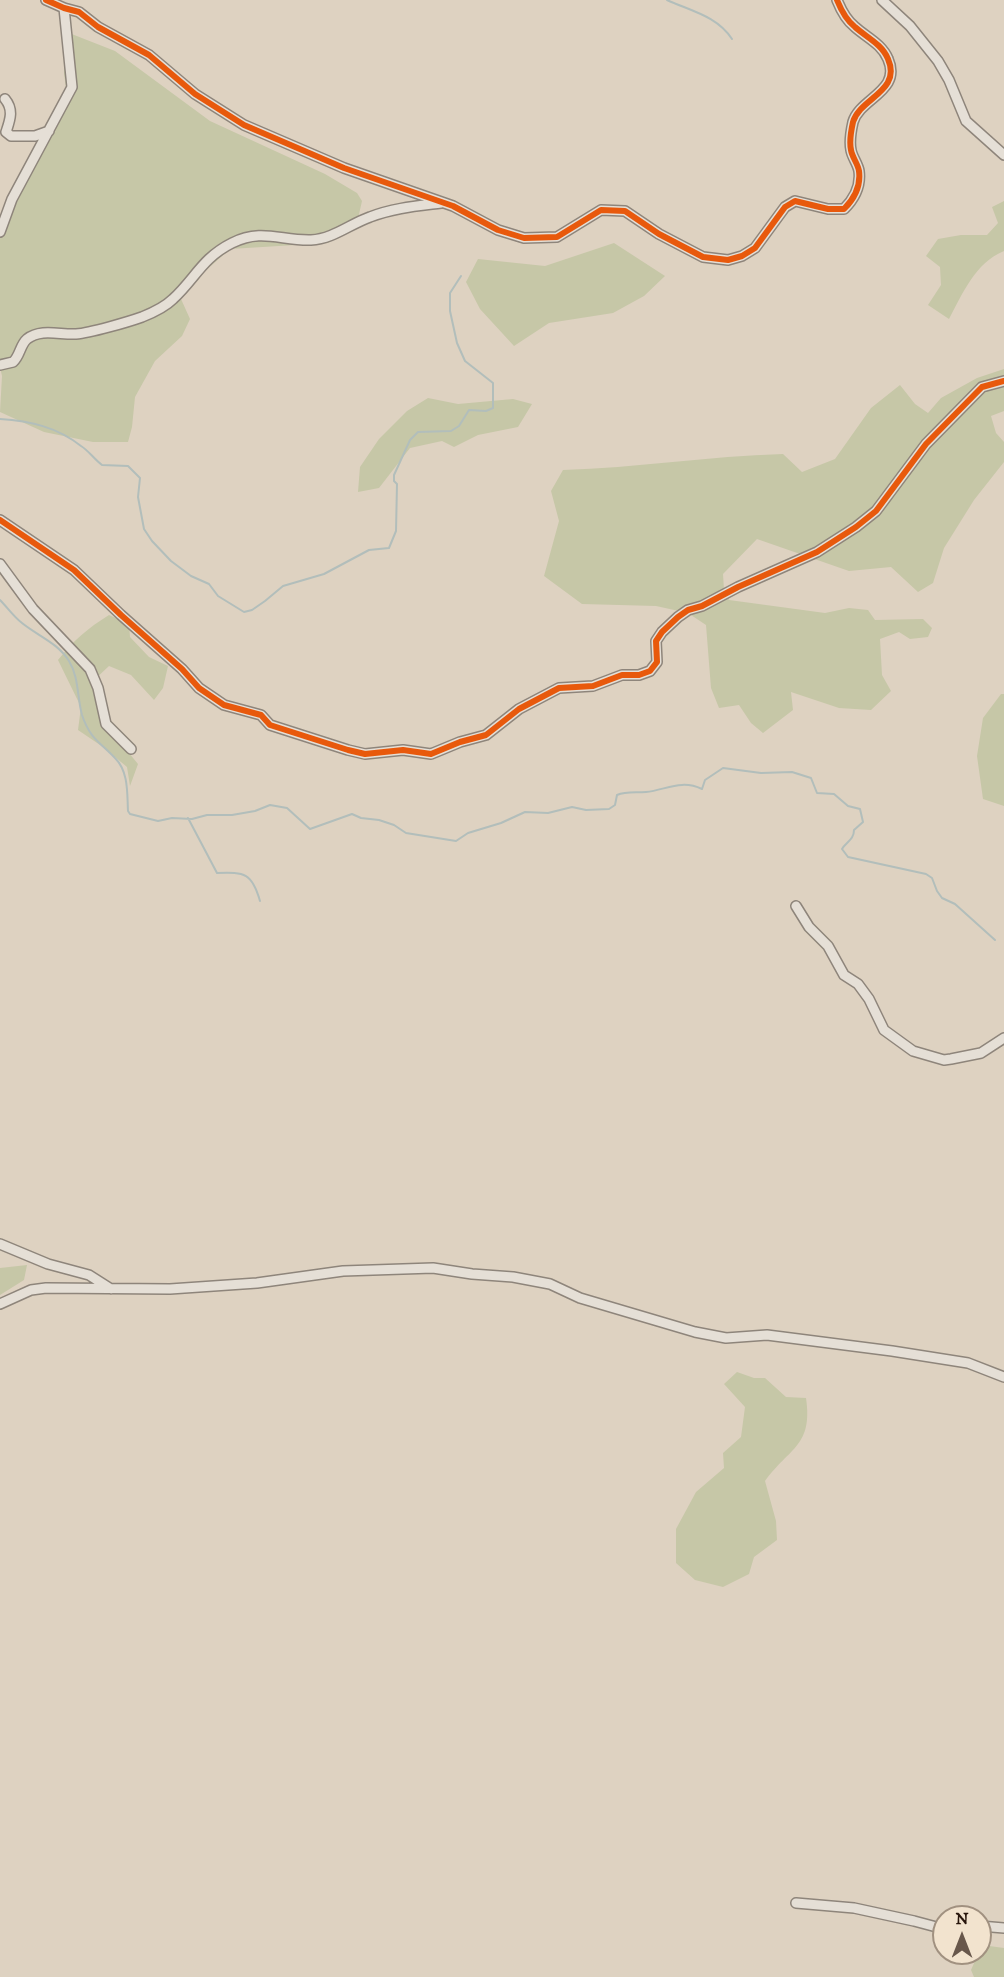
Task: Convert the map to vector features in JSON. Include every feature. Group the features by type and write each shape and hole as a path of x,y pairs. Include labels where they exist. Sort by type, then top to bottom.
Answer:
{"street":[{"path":"46,0 79,12 98,27 149,56 195,94 244,125 344,168 445,203 498,230 524,238 556,237 600,210 625,211 659,234 703,256 728,260 742,256 755,248 785,207 795,201 828,209 844,209 858,190 859,170 851,152 850,141 856,115 861,107 884,90 891,72 888,58 881,48 850,22 837,0"},
{"path":"882,0 910,26 938,61 949,80 966,122 1004,155"},
{"path":"0,232 12,199 72,87 64,8"},
{"path":"5,99 12,114 6,132 11,136 35,136 49,131"},
{"path":"0,365 14,363 28,338 39,334 53,332 76,334 139,318 152,312 172,301 199,268 218,251 244,237 260,234 296,239 328,237 369,217 394,209 445,203"},
{"path":"0,520 74,570 182,669 199,688 224,705 261,715 270,725 348,750 365,754 403,750 431,754 460,742 486,735 519,709 559,688 593,686 622,675 639,675 650,671 657,662 656,641 678,617 717,596 817,552 856,527 876,510 926,444 982,387 1004,381"},
{"path":"0,564 33,609 90,669 98,688 106,724 131,748"},
{"path":"796,906 809,927 828,946 844,975 858,984 869,999 884,1030 913,1051 944,1060 951,1059 981,1053 1004,1038"},
{"path":"0,1244 48,1264 89,1275 111,1289"},
{"path":"0,1304 31,1290 46,1288 181,1288 257,1283 343,1272 433,1268 472,1275 513,1277 550,1284 580,1298 695,1332 726,1338 749,1335 787,1337 892,1350 968,1363 1004,1377"},
{"path":"796,1903 854,1908 932,1926"}],"green space":[{"path":"64,31 115,51 210,121 325,174 357,193 362,201 357,223 328,243 230,249 195,280 181,299 190,319 182,336 155,361 135,397 128,442 93,442 44,432 0,412 2,376 0,367 0,225 8,217 68,101 64,74"},
{"path":"1004,201 1004,251 994,256 978,271 965,289 949,319 928,305 941,285 940,267 926,256 938,239 961,235 987,235 998,223 992,207"},
{"path":"614,243 665,276 644,296 613,313 549,323 514,346 480,309 466,282 478,259 545,266"},
{"path":"1004,369 1004,411 991,416 996,433 1004,442 1004,462 974,500 944,548 933,583 918,592 891,567 849,571 757,539 723,574 724,590 729,600 825,613 849,608 868,610 875,620 923,619 932,628 928,637 910,639 899,632 880,639 882,675 891,691 871,710 839,708 791,692 793,710 763,733 751,723 739,705 719,708 711,688 706,625 688,613 656,606 582,604 544,576 559,521 551,491 563,470 783,454 802,472 835,459 871,408 900,385 915,404 928,413 941,398 977,378"},
{"path":"428,398 458,404 513,399 532,404 518,427 478,435 454,447 442,441 410,448 379,488 358,492 360,467 379,439 407,411"},
{"path":"109,615 129,624 130,637 149,657 168,666 163,688 154,700 131,675 109,666 91,683 111,726 138,764 130,786 127,767 78,730 81,707 58,660 81,635"},
{"path":"1001,694 1004,694 1004,806 983,799 977,756 983,718"},
{"path":"27,1265 24,1280 0,1295 0,1268"},
{"path":"737,1372 754,1378 765,1378 786,1397 806,1398 807,1414 806,1426 798,1445 765,1481 776,1521 777,1540 754,1557 749,1574 723,1587 695,1580 676,1563 676,1529 696,1492 724,1468 723,1453 741,1437 745,1407 724,1384"},
{"path":"992,1946 1004,1948 1004,1977 974,1977 971,1970 973,1965 992,1965"}],"waterway":[{"path":"667,0 711,19 732,39"},
{"path":"0,419 32,423 62,434 84,448 102,465 128,466 140,478 138,497 144,529 152,541 171,561 191,576 209,584 218,596 244,612 252,610 283,586 324,574 369,550 389,548 396,531 397,484 394,481 394,475 410,440 418,432 451,431 459,426 469,410 486,411 493,408 493,383 465,361 457,343 450,311 450,293 461,276"},
{"path":"0,600 19,621 54,644 69,661 75,674 80,708 85,723 96,740 115,758 123,770 130,814 158,821 172,818 192,819 207,815 232,815 255,811 270,805 287,808 310,829 352,814 394,825 406,833 456,841 468,833 501,823 525,812 548,813 572,807 586,810 609,809 615,805 617,795 624,793 646,792 680,785 702,789 705,780 723,768 761,773 792,772 811,778 817,793 834,794 848,806 860,809 863,822 854,830 851,839 842,849 848,857 926,874 932,878 942,898 955,904 995,940"},
{"path":"188,818 217,873 246,876 254,885 260,901"}],"cycle path":[{"path":"46,0 79,12 98,27 149,55 195,94 244,125 344,168 453,206 498,230 524,238 557,237 601,210 625,211 659,234 703,257 728,260 742,256 755,248 785,207 795,201 828,209 844,209 856,192 859,182 858,168 850,147 853,122 863,107 885,87 891,70 882,49 849,21 837,0"},
{"path":"0,520 74,570 182,669 199,688 224,705 261,715 270,725 348,750 365,754 403,750 431,754 460,742 486,735 519,709 559,688 593,686 622,675 639,675 650,671 657,662 656,641 678,617 688,610 702,606 738,587 817,552 856,527 876,511 926,444 982,387 1004,381"}]}
